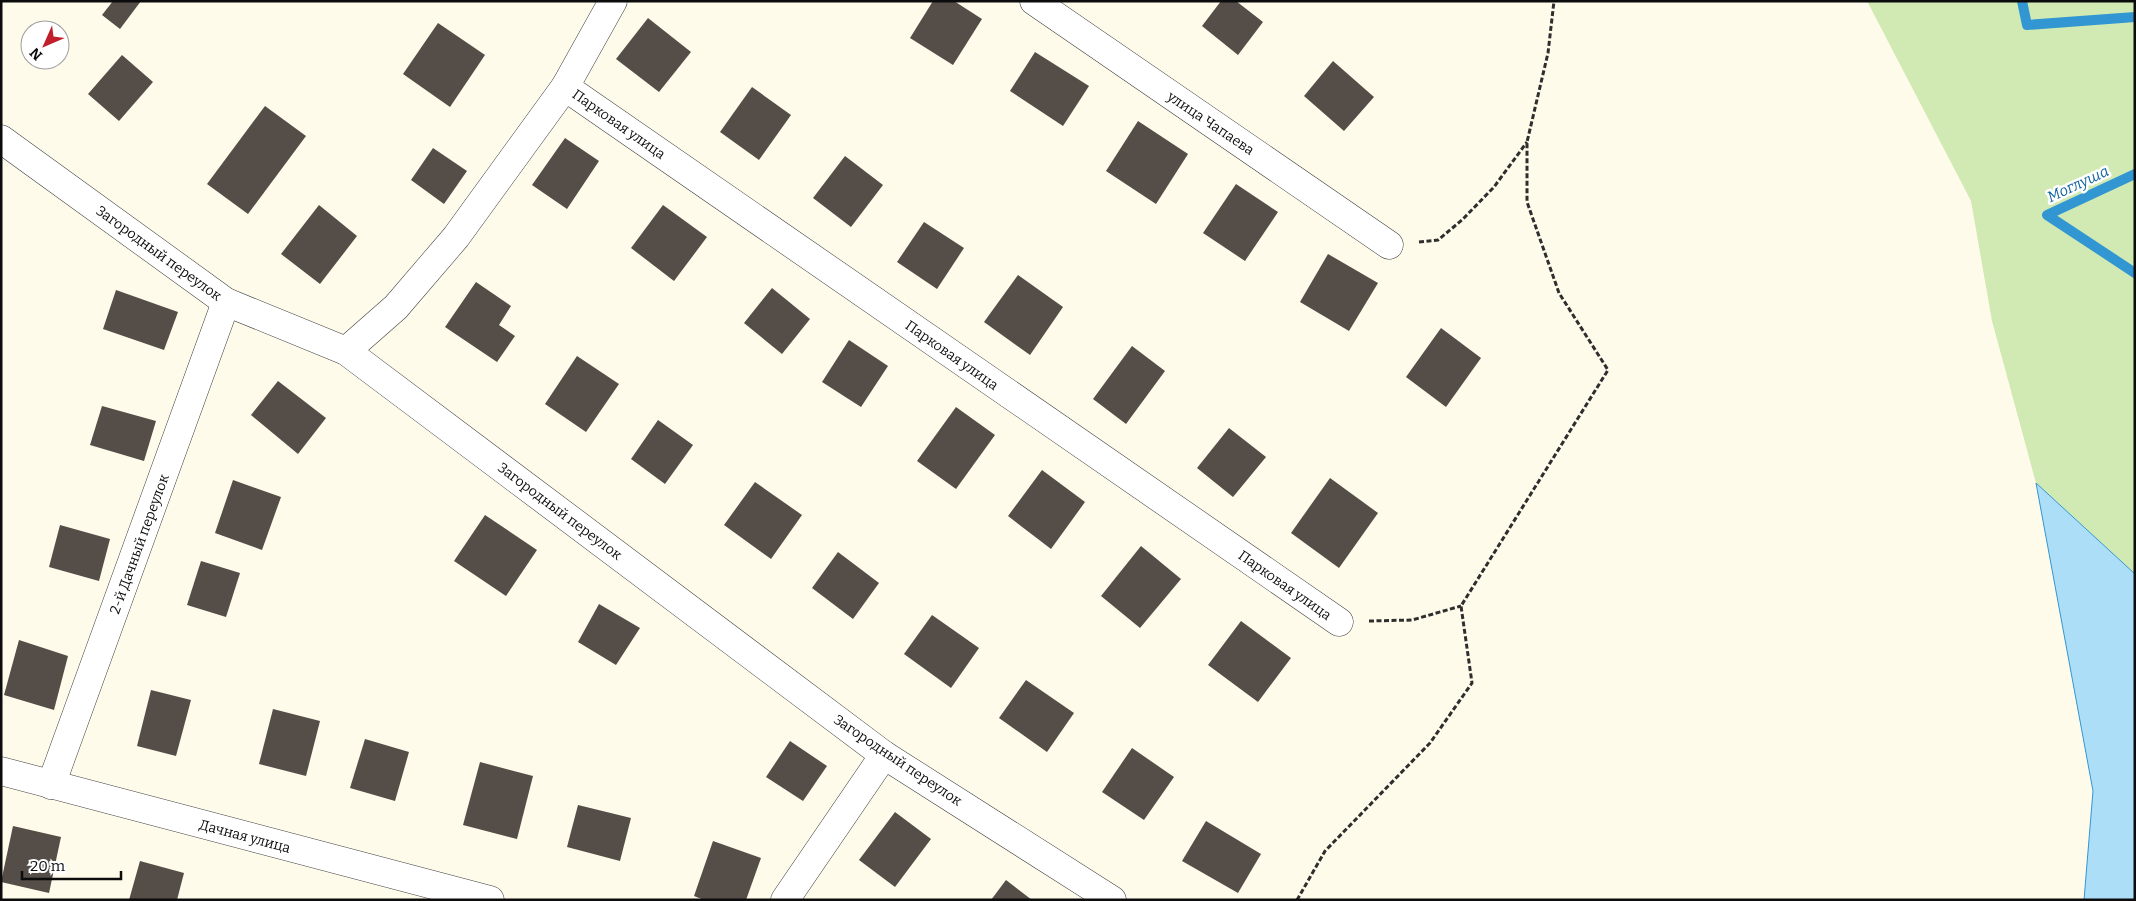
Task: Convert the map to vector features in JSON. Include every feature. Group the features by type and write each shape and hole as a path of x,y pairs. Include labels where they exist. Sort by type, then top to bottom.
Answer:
{"street":[{"name":"Парковая улица","path":"346,350 396,307 456,237 565,87 613,1"},
{"name":"улица Чапаева","path":"1034,1 1389,245"},
{"name":"Парковая улица","path":"565,87 1339,622"},
{"name":"Загородный переулок","path":"1,138 226,302 346,350 884,754 1112,900"},
{"name":"2-й Дачный переулок","path":"51,785 226,302"},
{"path":"785,900 884,754"},
{"name":"Дачная улица","path":"1,771 490,900"}],"path":[{"path":"1297,900 1325,851 1430,743 1472,683 1462,606 1608,370 1559,293 1527,202 1527,142 1548,54 1554,1"},
{"path":"1389,245 1438,240 1462,220 1494,187 1527,142"},
{"path":"1339,622 1412,620 1462,606"}],"green space":[{"path":"1867,1 2135,1 2135,574 2036,483 1992,321 1971,201"}],"water":[{"path":"2036,483 2135,574 2135,900 2084,900 2093,791"}],"building":[{"path":"113,1 141,1 120,29 102,15"},
{"path":"933,1 954,1 982,19 953,65 910,38"},
{"path":"1221,1 1236,1 1263,22 1238,55 1202,26"},
{"path":"648,18 691,52 659,92 616,59"},
{"path":"438,23 485,55 450,107 403,74"},
{"path":"1035,52 1089,86 1063,126 1010,91"},
{"path":"122,55 153,82 119,121 88,94"},
{"path":"1333,61 1374,97 1344,131 1304,96"},
{"path":"752,87 791,115 759,160 720,132"},
{"path":"265,106 306,136 248,214 207,184"},
{"path":"1138,121 1188,154 1156,204 1106,171"},
{"path":"565,138 599,161 567,209 532,185"},
{"path":"433,148 467,171 444,204 411,180"},
{"path":"845,156 883,185 851,227 813,198"},
{"path":"1236,184 1278,212 1245,261 1203,233"},
{"path":"319,205 357,236 320,284 281,254"},
{"path":"663,205 707,237 674,281 631,248"},
{"path":"924,222 964,248 937,289 897,262"},
{"path":"1328,254 1378,283 1349,331 1300,302"},
{"path":"1018,275 1063,307 1030,355 984,322"},
{"path":"476,282 511,306 499,325 515,336 497,362 445,327"},
{"path":"772,288 810,319 782,354 744,323"},
{"path":"116,290 178,312 164,350 103,329"},
{"path":"1441,328 1481,358 1446,407 1406,377"},
{"path":"849,340 888,366 861,407 822,382"},
{"path":"1132,346 1165,371 1126,424 1093,399"},
{"path":"577,356 619,384 586,432 545,404"},
{"path":"278,381 326,418 298,454 251,415"},
{"path":"102,406 156,421 144,461 90,445"},
{"path":"956,407 995,435 956,489 917,461"},
{"path":"658,420 693,445 665,484 631,459"},
{"path":"1229,428 1266,457 1233,497 1197,468"},
{"path":"1042,470 1085,502 1051,549 1008,516"},
{"path":"1330,478 1378,513 1339,568 1291,533"},
{"path":"233,480 281,497 262,550 215,533"},
{"path":"755,482 802,515 771,559 724,525"},
{"path":"485,515 537,550 506,596 454,561"},
{"path":"60,525 110,539 99,581 49,567"},
{"path":"1141,546 1181,579 1140,628 1101,596"},
{"path":"838,552 879,583 853,619 812,588"},
{"path":"201,561 240,573 226,617 187,605"},
{"path":"599,604 640,628 616,665 578,642"},
{"path":"932,615 979,648 951,688 904,654"},
{"path":"1241,621 1291,658 1258,702 1208,665"},
{"path":"19,640 68,656 54,710 4,695"},
{"path":"1026,680 1074,713 1047,752 999,718"},
{"path":"151,690 191,700 176,756 137,746"},
{"path":"273,709 320,721 306,776 259,764"},
{"path":"365,739 409,752 395,801 350,788"},
{"path":"790,741 827,766 803,801 766,777"},
{"path":"1132,748 1174,777 1144,820 1102,792"},
{"path":"480,762 533,776 517,839 463,825"},
{"path":"578,805 631,818 620,861 567,847"},
{"path":"895,812 931,839 895,887 859,860"},
{"path":"1206,821 1261,854 1238,893 1182,861"},
{"path":"13,826 61,837 49,893 1,882"},
{"path":"713,841 761,858 746,900 704,900 694,896"},
{"path":"140,861 184,873 177,900 129,900"},
{"path":"1006,880 1032,900 991,900"}],"waterway":[{"name":"Моглуша","path":"2022,1 2027,25 2135,17"},
{"name":"Моглуша","path":"2135,174 2047,215 2135,273"}]}
